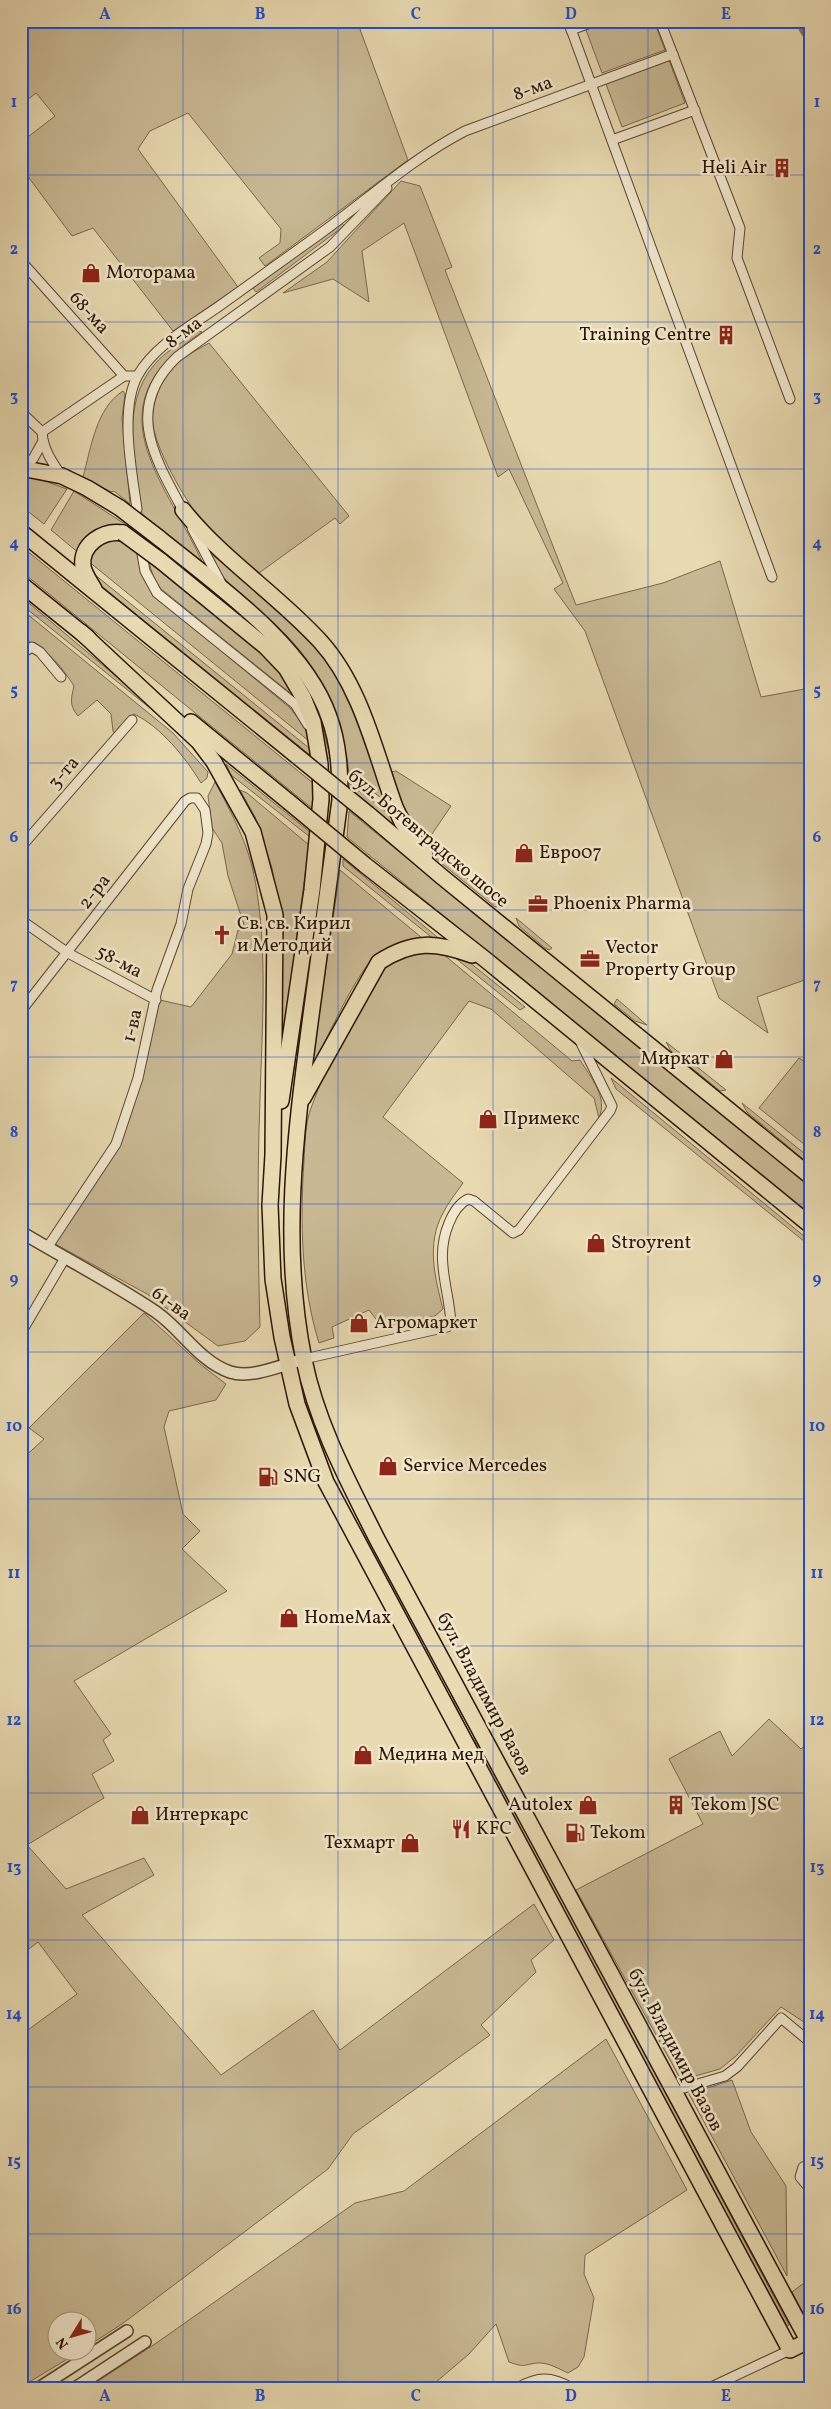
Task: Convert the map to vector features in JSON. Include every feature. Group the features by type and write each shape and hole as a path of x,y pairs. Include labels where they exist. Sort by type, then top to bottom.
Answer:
{"main road":[{"name":"бул. Владимир Вазов","path":"21,466 62,476 87,488 120,508 159,538 226,593 294,656 311,682 329,717 339,760 340,800 299,1105 291,1181 292,1273 304,1360 330,1445 377,1539 809,2342"},
{"path":"183,510 214,545 285,607 321,642 338,666 358,704 402,822 440,876"},
{"name":"бул. Ботевградско шосе","path":"21,532 368,814 440,876 810,1176"},
{"path":"101,598 84,569 85,553 96,538 106,533 123,533 266,646 286,668 303,697 313,722 320,764 321,799 312,890 273,1155"},
{"path":"21,584 810,1225"},
{"path":"81,632 199,742 214,762 253,832 274,915 273,1155 270,1205 273,1279 297,1404 332,1496 790,2350 809,2342"},
{"path":"299,1105 379,962 398,950 438,944 486,960"}],"street":[{"path":"595,21 570,26 772,577"},
{"path":"660,21 740,228 737,258 790,399"},
{"name":"8-ма","path":"137,509 128,431 129,406 137,376 151,358 437,146 465,132 673,54"},
{"path":"612,140 695,110"},
{"name":"8-ма","path":"226,593 150,441 147,426 152,394 167,366 330,247 410,165"},
{"name":"68-ма","path":"21,261 124,376"},
{"path":"204,317 214,330"},
{"path":"21,466 33,459 43,436 124,376 137,376"},
{"path":"21,412 43,436 50,460 62,476"},
{"path":"142,554 145,571 157,593 295,704 306,721 320,764"},
{"path":"21,654 32,647 40,652 61,677"},
{"name":"3-та","path":"21,847 132,720"},
{"name":"2-ра","path":"21,1011 185,801 190,798 197,798"},
{"name":"1-ва","path":"47,1248 116,1144 138,1078 156,1000 181,924 188,889 206,844 208,833 206,816 197,798"},
{"name":"58-ма","path":"21,920 68,953 156,1000"},
{"path":"304,1360 447,1327 451,1323 441,1264 443,1236 451,1216 461,1202 468,1199 474,1201 508,1231 513,1233 518,1230 594,1134 612,1106 576,1034"},
{"name":"61-ва","path":"21,1232 156,1312 180,1331 210,1361 230,1372 249,1374 304,1360"},
{"path":"21,1333 65,1258"},
{"path":"684,2088 725,2076 737,2067 781,2018 810,2042"},
{"path":"810,2164 803,2167 800,2177 810,2189"},
{"path":"39,2388 127,2331"},
{"path":"75,2388 145,2342"},
{"path":"709,2388 790,2350"},
{"path":"517,2388 541,2377 558,2380 572,2388"}],"shaded area":[{"path":"21,21 357,21 408,160 265,266 259,258 280,243 281,229 188,113 150,131 138,149 238,287 173,331 93,228 72,236 21,167 21,137 24,140 55,116 36,93 21,105"},
{"path":"610,21 654,21 665,50 602,73 586,30"},
{"path":"669,60 685,103 622,127 606,84"},
{"path":"401,181 420,186 452,267 445,270 576,605 663,583 720,561 761,697 810,688 810,978 757,997 768,1033 719,998 585,631 554,589 563,583 509,469 498,477 404,223 362,251 369,302 333,279 283,293 327,262"},
{"path":"342,223 344,226 256,292 253,288"},
{"path":"199,331 202,332 168,360 149,388 142,415 145,443 156,472 204,566 142,514 133,437 133,418 143,381 164,355"},
{"path":"209,343 349,516 340,524 335,518 259,573 227,549 202,522 168,466 153,425 155,400 169,372 185,358"},
{"path":"123,391 125,394 122,418 130,504 114,491 111,492 83,477 92,442 101,418 114,398"},
{"path":"21,476 42,480 67,489 44,524 21,506"},
{"path":"74,491 131,528 131,531 118,527 80,554 51,530"},
{"path":"124,539 138,551 154,595 290,708 305,727 309,741 88,561 91,553 105,540"},
{"path":"146,539 228,604 263,635 304,683 319,713 331,760 327,757 315,712 301,685 146,543"},
{"path":"21,546 313,783 313,809 21,571"},
{"path":"210,553 286,615 313,643 324,658 335,674 352,709 385,801 349,773 337,717 321,683 300,651 287,636 231,586"},
{"path":"148,559 253,644 281,673 294,696 160,588 153,576"},
{"path":"89,570 309,748 310,755 94,580"},
{"path":"24,599 161,714 171,725 22,605"},
{"path":"21,609 173,733 208,772 207,778 201,783 188,763 172,744 154,727 134,714 127,719 115,734 111,714 97,700 78,716 73,709 72,702 74,686 64,671 45,651 21,639"},
{"path":"226,764 311,833 310,837 231,775"},
{"path":"396,771 451,806 430,837 415,823 405,808 391,772"},
{"path":"215,782 239,829 252,867 259,907 263,962 258,1185 260,1327 245,1341 218,1346 147,1294 57,1245 55,1241 130,1113 160,1000 191,1007 232,954 238,930 246,931 228,876 222,843 212,828 208,796"},
{"path":"349,783 389,814 396,826 349,788"},
{"path":"240,790 247,793 309,845 281,1055 277,899 272,868 255,817"},
{"path":"349,811 810,1186 810,1214 347,837"},
{"path":"412,834 502,906 495,907 424,849"},
{"path":"343,859 442,941 435,940 343,866"},
{"path":"340,870 422,938 389,948 379,953 371,961 352,990 311,1070"},
{"path":"516,918 552,948 549,950 545,948 519,926"},
{"path":"432,951 443,954 572,1061 580,1060 600,1095 601,1110 599,1118 594,1098 491,1009 469,1001 383,1117 463,1183 443,1213 438,1225 433,1249 437,1285 443,1309 435,1316 382,1327 369,1310 332,1327 334,1338 319,1343 308,1299 303,1253 302,1207 306,1127 309,1114 335,1054 383,969 406,956"},
{"path":"449,953 469,962 525,1007 520,1010"},
{"path":"617,999 647,1025 635,1021 614,1004"},
{"path":"666,1042 726,1090 720,1091 671,1051"},
{"path":"799,1058 810,1065 810,1149 759,1108"},
{"path":"611,1078 810,1241 810,1246 616,1089"},
{"path":"742,1103 810,1158 810,1165 747,1112"},
{"path":"144,1313 200,1364 226,1384 216,1400 169,1411 164,1427 183,1514 200,1531 182,1549 227,1591 74,1681 111,1734 103,1740 114,1761 92,1774 104,1798 27,1845 66,1889 144,1858 154,1875 82,1915 221,2075 313,2010 340,2050 534,1904 554,1940 531,1960 536,1972 481,2025 490,2035 353,2134 328,2169 122,2324 98,2340 98,2312 48,2312 48,2362 62,2362 21,2387 21,2035 77,1994 38,1942 21,1955 21,1460 44,1439 29,1428"},
{"path":"453,1701 471,1736 487,1758 789,2325 787,2326 763,2281 747,2258 449,1702"},
{"path":"769,1719 801,1749 810,1741 810,2026 781,2007 736,2056 720,2069 681,2080 576,1890 703,1824 669,1759 720,1731 732,1756"},
{"path":"606,2039 687,2190 585,2255 584,2274 594,2298 584,2357 578,2367 568,2373 545,2364 522,2365 509,2362 496,2324 469,2354 429,2388 87,2388 155,2344 355,2203 404,2191"},
{"path":"732,2080 751,2132 786,2186 787,2276 689,2094"},
{"path":"804,2283 810,2296 804,2315 792,2292"}],"taxiway":[{"path":"807,21 810,28"}],"place":[{"name":"Heli Air","path":"782,168"},
{"name":"Моторама","path":"91,273"},
{"name":"Training Centre","path":"726,335"},
{"name":"Евро07","path":"524,853"},
{"name":"Phoenix Pharma","path":"538,904"},
{"name":"Св. св. Кирил и Методий","path":"222,935"},
{"name":"Vector Property Group","path":"590,959"},
{"name":"Миркат","path":"724,1059"},
{"name":"Примекс","path":"488,1119"},
{"name":"Stroyrent","path":"596,1243"},
{"name":"Агромаркет","path":"359,1323"},
{"name":"Service Mercedes","path":"388,1466"},
{"name":"SNG","path":"268,1477"},
{"name":"HomeMax","path":"289,1618"},
{"name":"Медина мед","path":"363,1755"},
{"name":"Autolex","path":"588,1805"},
{"name":"Tekom JSC","path":"676,1805"},
{"name":"Интеркарс","path":"140,1815"},
{"name":"KFC","path":"461,1829"},
{"name":"Tekom","path":"575,1833"},
{"name":"Техмарт","path":"410,1843"}]}
